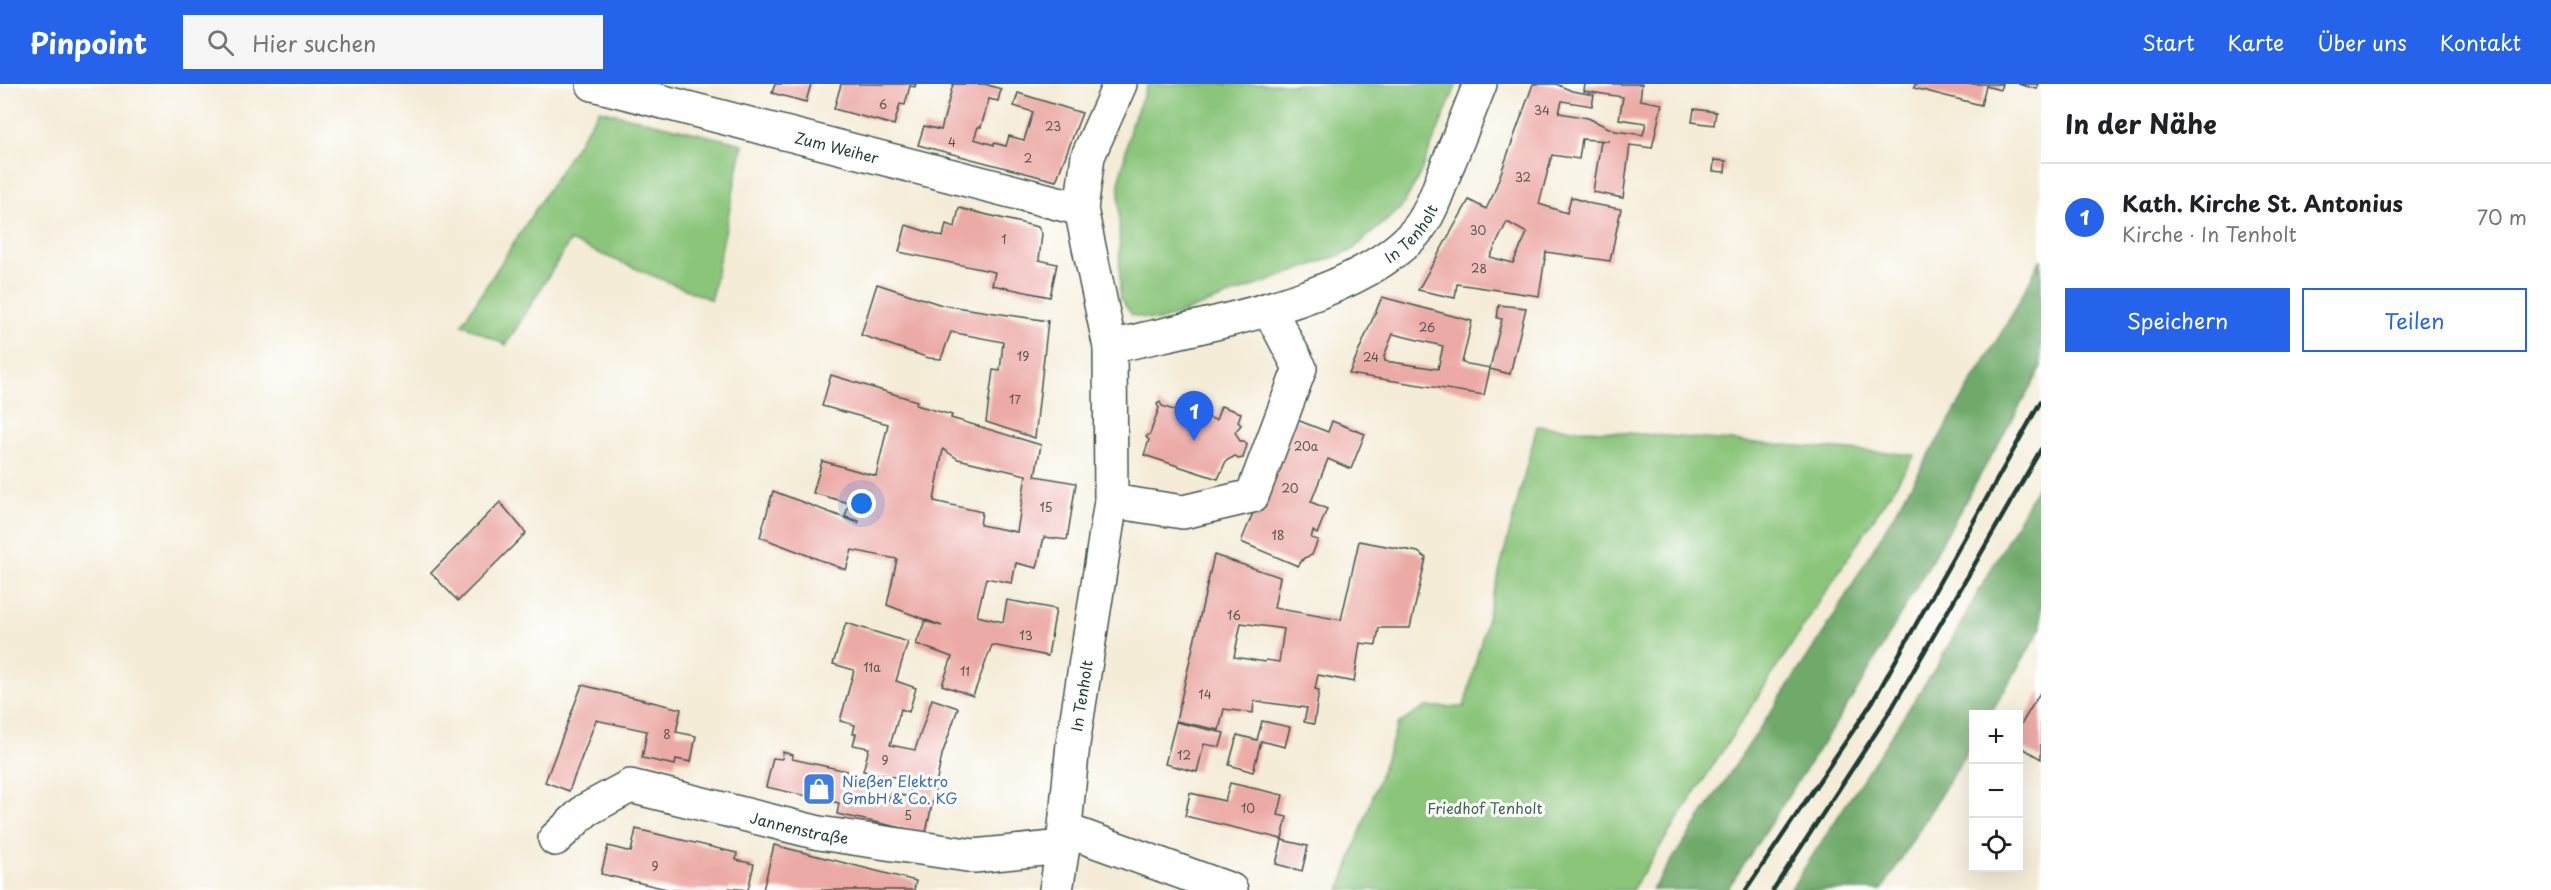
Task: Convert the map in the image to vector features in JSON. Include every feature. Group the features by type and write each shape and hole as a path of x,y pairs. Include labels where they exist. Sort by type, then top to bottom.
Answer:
{"street":[{"name":"Zum Weiher","path":"594,84 1081,209"},
{"name":"In Tenholt","path":"1056,890 1064,839 1073,744 1111,501 1110,347 1081,209 1088,156 1120,84"},
{"name":"In Tenholt","path":"1110,347 1269,309 1311,295 1380,263 1415,233 1433,201 1480,84"},
{"path":"1111,501 1183,512 1252,496 1300,368 1269,309"},
{"name":"Jannenstraße","path":"555,839 586,810 630,786 819,833 963,854 974,855 1064,839"},
{"path":"1064,839 1231,890"}],"green space":[{"path":"1148,84 1457,84 1419,176 1402,207 1351,251 1159,321 1132,315 1120,298 1119,184 1131,125"},
{"path":"599,110 743,144 711,300 570,241 506,345 462,324"},
{"path":"2041,259 2041,369 1858,689 1727,890 1652,890 1826,629 2010,318"},
{"name":"Friedhof Tenholt","path":"1537,426 1915,455 1632,890 1340,890 1398,724 1426,707 1464,707"},
{"path":"2041,480 2041,629 1992,710 1969,710 1969,749 1882,890 1790,890 1938,664"}],"building":[{"path":"775,84 811,84 806,102 772,93"},
{"path":"841,84 916,84 915,87 910,86 905,105 900,104 894,125 834,109"},
{"path":"953,84 985,84 1001,89 998,101 989,99 981,127 978,127 974,139 994,145 994,143 1006,146 1009,136 1024,140 1033,112 1014,106 1018,93 1082,113 1056,181 918,145 924,126 941,130"},
{"path":"1533,84 1556,84 1572,91 1594,95 1592,106 1562,101 1559,113 1588,118 1615,131 1643,135 1646,123 1619,119 1623,97 1584,91 1585,84 1642,84 1640,100 1662,104 1652,148 1630,145 1623,198 1593,192 1601,141 1609,141 1582,139 1579,159 1552,155 1539,204 1567,213 1571,197 1592,204 1621,209 1610,261 1546,252 1539,296 1457,284 1455,298 1418,290 1469,200 1486,209","holes":["1507,222 1527,233 1513,263 1490,257"]},
{"path":"1915,84 2002,84 2000,90 1986,86 1981,105 1914,88"},
{"path":"2018,84 2038,84 2037,89"},
{"path":"1694,109 1716,112 1714,125 1692,122"},
{"path":"1714,160 1726,161 1725,172 1713,171"},
{"path":"959,208 1038,227 1042,234 1039,260 1057,264 1050,297 992,285 995,272 899,252 906,225 943,237 946,224 955,227"},
{"path":"877,284 942,305 1048,321 1035,438 986,422 993,370 1000,371 1003,342 951,332 941,359 929,358 861,335"},
{"path":"1382,297 1472,321 1462,363 1490,368 1502,319 1497,318 1499,305 1526,308 1510,374 1490,369 1484,395 1349,374","holes":["1393,334 1443,346 1438,369 1385,361 1384,356"]},
{"path":"831,375 917,401 916,405 952,415 951,418 1041,445 1035,476 1076,483 1067,540 1044,537 1037,568 1016,563 1012,583 986,578 977,616 1003,622 1007,600 1056,609 1048,656 992,645 973,696 942,685 952,657 916,644 925,621 942,626 887,605 897,559 852,550 846,570 760,537 773,491 858,523 859,521 845,517 849,503 813,493 822,461 876,476 888,424 822,406","holes":["943,449 958,459 1026,475 1017,532 980,525 982,512 934,501"]},
{"path":"1160,402 1162,406 1179,412 1180,408 1184,409 1182,413 1197,418 1198,414 1216,420 1221,406 1241,413 1238,422 1241,425 1235,432 1240,441 1244,441 1247,445 1243,458 1238,459 1235,456 1226,461 1218,479 1144,455 1149,440 1146,437 1150,434 1159,408 1157,404"},
{"path":"1292,418 1328,432 1332,421 1365,434 1351,469 1328,459 1311,502 1327,509 1317,534 1313,531 1311,538 1318,540 1312,555 1304,558 1298,566 1241,542"},
{"path":"500,502 526,533 458,601 431,573"},
{"path":"1359,541 1418,552 1426,558 1410,628 1379,628 1376,645 1360,643 1354,682 1318,675 1315,689 1319,690 1314,724 1304,722 1307,708 1254,701 1253,713 1224,709 1219,730 1176,721 1214,555 1280,577 1274,608 1341,620","holes":["1241,623 1284,629 1279,662 1234,657"]},
{"path":"846,623 908,642 896,681 916,688 909,712 901,709 890,745 915,750 932,699 958,708 942,755 926,833 837,814 839,803 766,787 773,758 782,759 783,752 793,755 792,759 847,771 846,778 868,782 865,795 889,800 891,793 910,797 912,786 899,784 900,778 863,771 869,748 853,745 856,734 853,734 855,725 840,721 854,670 833,664"},
{"path":"582,685 681,709 676,732 696,736 691,762 676,759 675,765 642,758 647,731 596,720 569,791 545,782"},
{"path":"2041,691 2041,759 2023,748 2023,721"},
{"path":"1262,721 1290,727 1285,747 1261,741 1253,772 1229,765 1237,735 1257,740"},
{"path":"1176,722 1224,733 1220,747 1204,744 1197,772 1165,764"},
{"path":"1230,783 1283,795 1278,815 1287,817 1282,839 1185,816 1190,793 1225,801"},
{"path":"636,829 737,853 736,860 754,864 748,890 729,888 729,890 671,890 601,874 608,846 631,852"},
{"path":"1282,840 1308,846 1302,871 1276,864"},
{"path":"774,845 916,881 914,890 763,890"}],"railway":[{"path":"1746,890 1873,701 2041,401"},
{"path":"1773,890 1892,708 2041,449"}],"place":[{"name":"Kath. Kirche St. Antonius","path":"1194,441"},
{"name":"Nießen Elektro GmbH & Co. KG","path":"819,789"}]}
